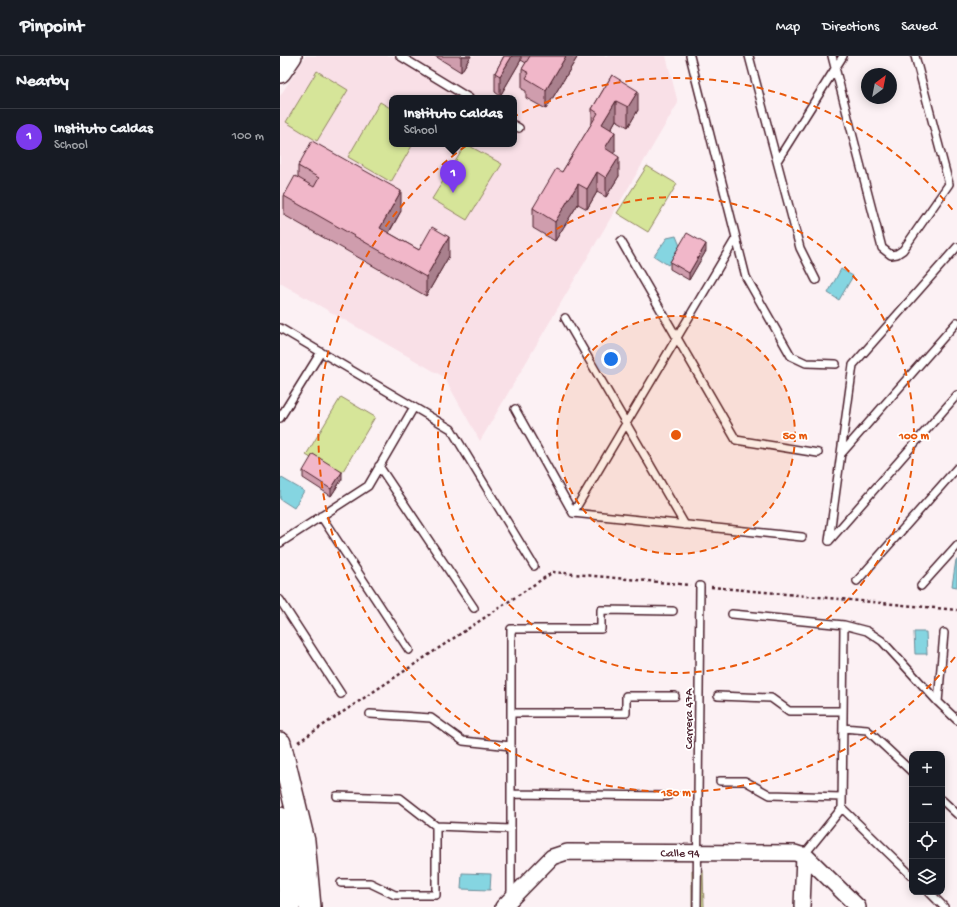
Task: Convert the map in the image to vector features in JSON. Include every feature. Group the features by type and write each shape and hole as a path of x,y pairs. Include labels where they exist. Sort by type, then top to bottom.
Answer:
{"main road":[{"path":"280,72 291,56"},
{"path":"280,742 304,841 310,907"},
{"path":"280,818 288,865 289,907"}],"street":[{"name":"Calle 94","path":"507,903 552,857 559,853 795,853 804,856"},
{"path":"802,907 804,856"},
{"path":"804,856 858,907"}],"lane":[{"path":"400,56 464,95"},
{"path":"690,56 746,277 792,356 806,363 836,364"},
{"path":"749,56 800,248 816,280"},
{"path":"832,56 882,248 891,255 897,254 903,250 949,184 915,56"},
{"path":"777,161 843,56"},
{"path":"573,513 736,238"},
{"path":"621,241 736,440 818,453"},
{"path":"957,247 853,365 829,541 957,395"},
{"path":"565,318 685,525"},
{"path":"841,454 957,322"},
{"path":"280,328 451,428 534,566"},
{"path":"280,418 320,352"},
{"path":"280,543 368,486 414,407"},
{"path":"515,409 573,513"},
{"path":"379,466 474,608"},
{"path":"857,581 957,468"},
{"path":"573,513 802,537"},
{"path":"321,516 409,650"},
{"path":"921,586 957,546"},
{"name":"Carrera 47A","path":"697,907 700,586"},
{"path":"280,600 341,694"},
{"path":"507,903 511,829 511,629 601,629 601,610 672,611"},
{"path":"732,614 844,625 867,631 882,641 938,702 957,720"},
{"path":"804,856 842,808 844,625"},
{"path":"938,702 944,633"},
{"path":"511,713 626,713 626,696 675,696"},
{"path":"718,696 771,698 789,711 843,711"},
{"path":"370,714 431,718 463,741 511,746"},
{"path":"843,728 867,730 909,769"},
{"path":"720,781 745,781 770,795 842,797"},
{"path":"511,794 668,796"},
{"path":"337,796 400,798 436,826 511,829"},
{"path":"945,803 957,814"},
{"path":"842,808 909,873"},
{"path":"342,883 370,883 396,895 436,895 436,826"},
{"path":"932,895 944,907"}],"shaded area":[{"path":"306,56 666,56 678,103 480,441 444,377 280,283 280,96"}],"green space":[{"path":"317,71 348,90 317,141 286,122"},
{"path":"380,102 389,107 389,147 411,147 391,182 348,157"},
{"path":"464,147 471,147 502,164 467,220 432,199"},
{"path":"647,166 677,184 648,232 617,213"},
{"path":"341,397 375,417 340,476 306,455"},
{"path":"692,870 703,870 704,907 692,907"}],"water":[{"path":"676,236 680,246 668,265 654,256 667,238"},
{"path":"841,269 853,276 839,300 828,293"},
{"path":"280,477 304,491 294,508 280,499"},
{"path":"957,560 957,587 952,586"},
{"path":"914,632 926,632 927,654 915,654"},
{"path":"462,873 491,874 490,890 461,889"}],"building":[{"path":"504,56 512,56 500,76 495,73"},
{"path":"530,56 566,56 546,90 526,78 529,73 522,69"},
{"path":"612,75 638,91 628,107 616,101 602,124 615,132 605,148 619,157 606,178 597,172 587,189 578,184 555,222 533,208 556,169 562,172 598,113 592,109"},
{"path":"312,141 401,191 380,228 419,250 432,227 449,237 426,277 284,196 295,176 314,187 319,178 298,166"},
{"path":"687,233 706,244 689,273 670,262"},
{"path":"313,454 342,472 331,489 303,471"}],"place":[{"name":"Instituto Caldas","path":"453,193"}]}
